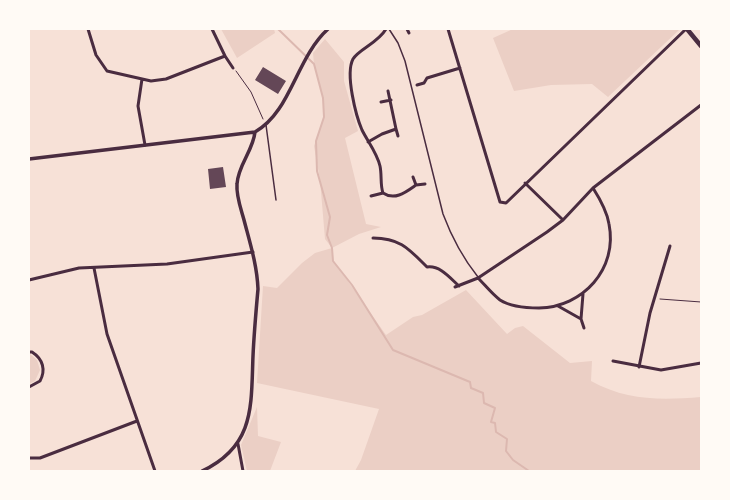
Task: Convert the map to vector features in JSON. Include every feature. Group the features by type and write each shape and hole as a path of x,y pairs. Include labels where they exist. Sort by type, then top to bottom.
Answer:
{"main road":[{"path":"687,29 701,46"}],"street":[{"path":"88,29 96,55 107,71 151,81 166,79 225,56"},
{"path":"212,29 225,56 233,68"},
{"path":"29,156 29,159 254,132 266,125 280,109 310,49 317,39 328,29"},
{"path":"383,193 380,166 356,113 350,80 350,67 354,58 377,41 388,29"},
{"path":"448,29 500,202 506,203 525,183 687,29"},
{"path":"417,85 424,83 427,78 460,68"},
{"path":"142,79 138,106 145,146"},
{"path":"388,91 398,136"},
{"path":"381,102 391,100"},
{"path":"373,238 388,238 409,250 427,267 432,266 440,269 457,287 471,282 563,220 593,188 701,105"},
{"path":"368,142 382,134 396,129"},
{"path":"202,471 223,460 238,444 246,429 252,404 258,289 257,272 237,184 238,175 254,141 254,132"},
{"path":"413,177 416,185"},
{"path":"525,183 563,220"},
{"path":"371,196 383,193 390,196 401,196 416,185 425,184"},
{"path":"478,278 499,299 528,308 558,306 583,294 599,278 611,245 609,223 601,202 593,188"},
{"path":"639,366 655,299 670,246"},
{"path":"29,280 79,268 167,264 253,252"},
{"path":"94,268 107,334 155,471"},
{"path":"583,294 581,319 584,328"},
{"path":"558,306 581,319"},
{"path":"29,352 32,352 39,358 44,372 40,381 29,387"},
{"path":"613,361 661,370 701,363"},
{"path":"29,458 40,458 137,421"},
{"path":"238,444 243,471"}],"lane":[{"path":"388,29 398,43 405,60 448,226 463,259 478,278"},
{"path":"266,125 276,200"}],"path":[{"path":"233,68 251,92 266,125"},
{"path":"655,299 701,302"}],"shaded area":[{"path":"221,29 274,29 275,33 237,58"},
{"path":"513,29 679,30 608,97 592,84 551,85 514,91 493,38"},
{"path":"325,39 344,62 344,81 358,131 345,138 366,224 381,227 359,234 332,248 325,239 320,180 314,146 324,117 323,98 314,64 313,53"},
{"path":"332,248 333,260 386,335 413,317 422,315 466,290 507,334 515,328 523,326 570,363 592,361 591,381 604,388 631,396 644,398 672,399 701,397 701,471 355,471 361,460 379,409 257,383 263,286 277,288 302,263 315,253"},
{"path":"30,354 37,360 40,370 35,381 29,384"},
{"path":"257,407 258,436 281,442 270,471 247,471 241,445"}],"building":[{"path":"263,67 286,81 278,94 255,80"},
{"path":"223,167 226,187 210,189 208,169"}],"waterway":[{"path":"278,29 314,64 323,98 324,117 316,141 317,171 330,217 327,235 332,248 333,261 352,285 393,350 470,382 471,388 483,393 484,403 495,408 491,422 495,423 496,432 507,439 506,451 513,460 529,471"}]}
